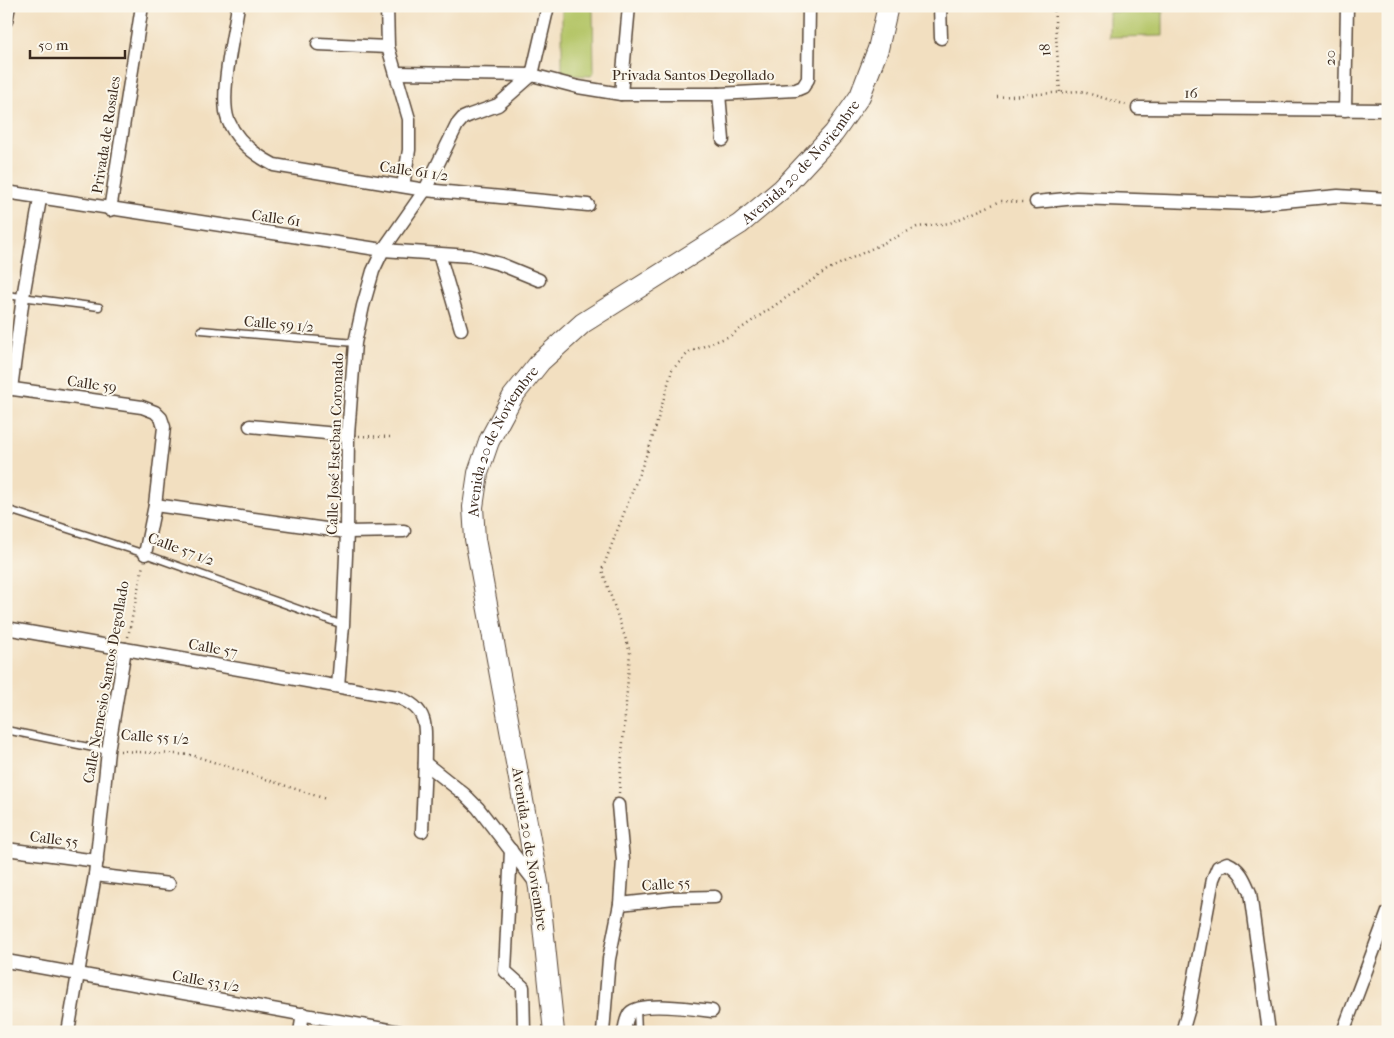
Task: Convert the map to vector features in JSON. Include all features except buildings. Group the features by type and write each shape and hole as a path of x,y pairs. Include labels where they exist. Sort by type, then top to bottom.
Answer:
{"main road":[{"name":"Avenida 20 de Noviembre","path":"554,1032 539,888 476,539 473,507 478,473 489,441 513,396 541,361 583,323 740,224 782,189 834,133 860,96 878,49 888,6"}],"street":[{"path":"6,21 9,6"},
{"name":"Privada de Rosales","path":"110,210 142,6"},
{"name":"Calle 61 1/2","path":"238,6 228,69 225,106 227,118 244,143 256,154 274,165 425,190 588,205"},
{"path":"387,6 388,47 409,119 409,150 403,186"},
{"path":"621,94 629,6"},
{"name":"Privada Santos Degollado","path":"396,74 532,76 578,87 621,94 719,94 796,90 803,87 808,79 809,6"},
{"path":"940,6 941,38"},
{"name":"20","path":"1345,110 1347,6"},
{"path":"532,76 546,8"},
{"path":"318,44 388,47"},
{"name":"Calle José Esteban Coronado","path":"338,686 347,532 348,435 355,343 367,289 383,250 425,190 456,125 463,118 498,105 532,76"},
{"path":"719,94 723,140"},
{"name":"16","path":"1138,108 1388,110"},
{"name":"Calle 61","path":"6,192 110,210 383,250 470,256 517,270 539,280"},
{"path":"1036,202 1076,198 1252,204 1338,196 1388,199"},
{"path":"9,389 40,199"},
{"path":"439,254 461,329"},
{"name":"Calle 59","path":"9,389 142,407 155,412 161,418 164,428 155,505"},
{"path":"250,426 348,435"},
{"path":"145,554 155,505 347,532 404,531"},
{"name":"Calle 57","path":"6,628 397,697 412,704 422,718 425,762"},
{"name":"Calle Nemesio Santos Degollado","path":"68,1032 95,875 108,750 125,649"},
{"path":"425,762 478,808 539,888"},
{"path":"422,831 425,762"},
{"path":"603,1032 608,959 620,904 623,860 618,805"},
{"name":"Calle 55","path":"6,849 97,861"},
{"path":"511,850 505,968 506,973 523,987 524,1032"},
{"path":"1182,1032 1189,1008 1213,879 1218,867 1227,863 1233,866 1242,876 1250,893 1269,1032"},
{"path":"95,875 169,884"},
{"name":"Calle 55","path":"620,904 674,898 715,897"},
{"path":"1343,1032 1388,912"},
{"name":"Calle 53 1/2","path":"6,961 400,1032"},
{"path":"624,1032 628,1016 637,1009 665,1006 712,1011"},
{"path":"300,1032 303,1014"}],"lane":[{"path":"6,295 99,307"},
{"name":"Calle 59 1/2","path":"201,330 355,343"},
{"name":"Calle 57 1/2","path":"6,509 145,554 343,625"},
{"name":"Calle 55 1/2","path":"6,730 108,750"},
{"path":"637,1009 638,1032"}],"path":[{"name":"18","path":"1054,6 1060,93"},
{"path":"997,97 1080,91 1138,108"},
{"path":"618,805 630,652 602,570 650,442 672,370 689,352 730,336 827,270 917,227 950,223 1001,201 1036,202"},
{"path":"348,435 390,437"},
{"name":"Calle Nemesio Santos Degollado","path":"125,649 145,554"},
{"name":"Calle 55 1/2","path":"108,750 192,755 326,799"}],"green space":[{"path":"565,6 589,6 593,11 594,72 591,76 565,75 562,71 562,11"},
{"path":"1163,11 1163,36 1109,37 1109,12"}]}
